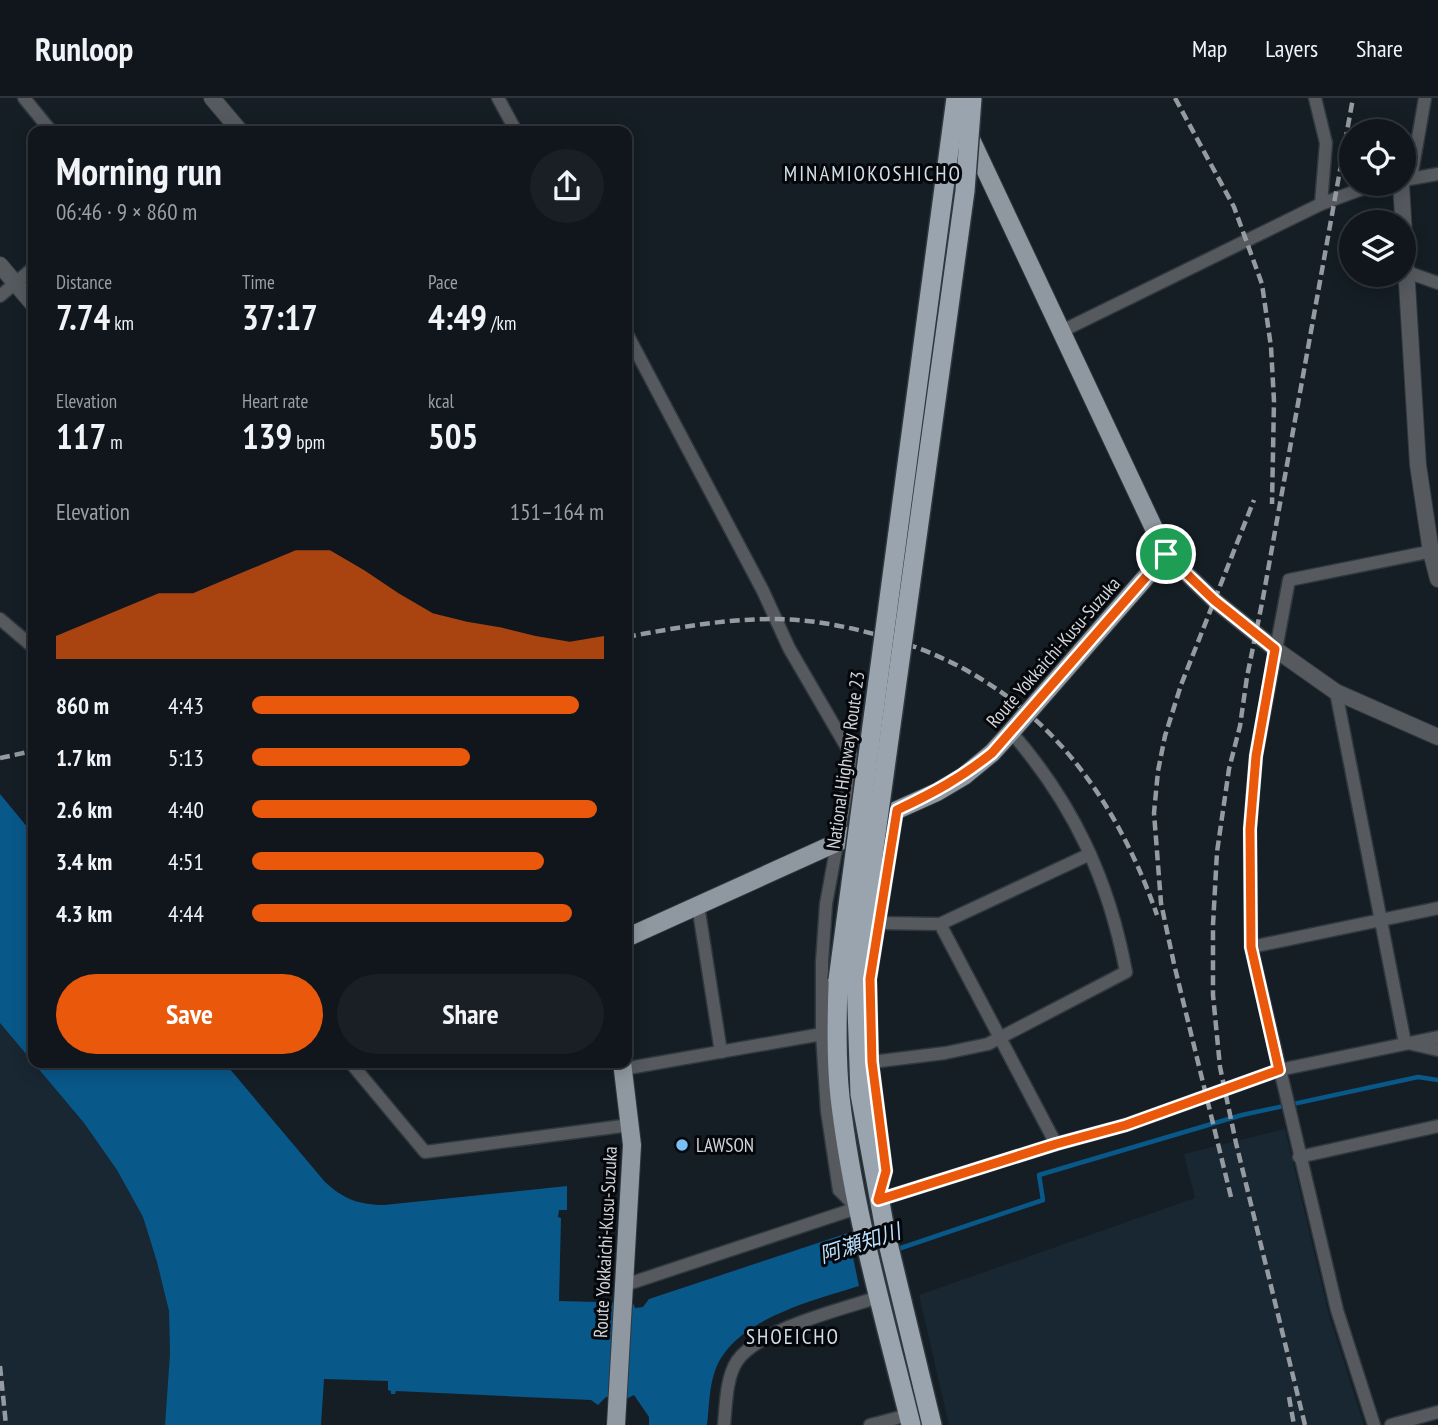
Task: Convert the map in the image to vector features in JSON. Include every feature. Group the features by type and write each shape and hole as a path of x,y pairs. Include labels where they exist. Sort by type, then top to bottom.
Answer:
{"highway":[{"name":"National Highway Route 23","path":"932,1425 878,1200 860,1094 847,979 954,98"},
{"name":"National Highway Route 23","path":"909,1420 858,1211 840,1096 837,1040 965,191 972,98"}],"main road":[{"path":"954,98 1166,554"},
{"name":"Route Yokkaichi-Kusu-Suzuka","path":"632,935 838,842 964,776 992,753 1166,554"},
{"name":"Route Yokkaichi-Kusu-Suzuka","path":"616,1425 632,1145 622,1068"}],"street":[{"path":"24,98 47,126"},
{"path":"212,98 236,126"},
{"path":"498,98 513,126"},
{"path":"1315,98 1326,143 1321,204"},
{"path":"1416,135 1425,98"},
{"path":"1416,179 1438,174"},
{"path":"1062,331 1321,204 1343,196"},
{"path":"0,265 28,298"},
{"path":"0,296 28,272"},
{"path":"1416,275 1438,283"},
{"path":"1408,287 1418,465 1438,579"},
{"path":"625,1290 858,1211 839,1190 827,1111 822,1034 822,962 826,904 852,758 789,648 763,591 708,489 672,414 632,343"},
{"path":"1374,1425 1337,1310 1251,947 1250,829 1256,756 1289,580 1434,551"},
{"path":"1166,554 1214,600 1275,649 1336,692 1438,737"},
{"path":"0,618 28,643"},
{"path":"1336,692 1405,1043"},
{"path":"872,1062 945,1053 988,1044 1126,972 1109,898 1090,854 1069,811 1011,732"},
{"path":"878,1200 886,1171 872,1062 870,979 897,810"},
{"path":"878,922 940,924 1090,854"},
{"path":"698,905 721,1052"},
{"path":"1251,947 1438,908"},
{"path":"940,924 1056,1144"},
{"path":"632,1065 822,1034"},
{"path":"878,1200 1126,1125 1279,1070 1438,1037"},
{"path":"1405,1043 1438,1050"},
{"path":"356,1068 425,1152 630,1125"},
{"path":"1298,1152 1437,1129"},
{"path":"724,1425 730,1379 737,1361 757,1344 784,1328 879,1297"},
{"path":"1391,1425 1438,1412"},
{"path":"870,1425 909,1420"}],"shaded area":[{"path":"0,1023 28,1056 28,1068 38,1068 84,1123 117,1170 143,1217 169,1311 170,1353 165,1425 0,1425"},
{"path":"1285,1129 1329,1315 1364,1425 949,1425 919,1295 1195,1198 1184,1154"}],"water":[{"path":"0,794 28,828 28,1056 0,1023"},
{"path":"38,1068 229,1068 325,1182 345,1197 367,1204 384,1205 567,1186 567,1210 559,1210 558,1217 561,1218 559,1301 633,1303 635,1308 643,1307 649,1299 848,1233 859,1286 776,1315 738,1338 724,1353 715,1371 707,1425 649,1425 649,1417 634,1395 628,1398 606,1397 598,1405 591,1400 396,1391 391,1394 388,1381 324,1379 321,1425 165,1425 170,1353 169,1311 157,1262 143,1217 117,1170 84,1123"}],"waterway":[{"name":"阿瀬知川","path":"895,1250 1043,1200 1039,1175 1242,1115 1418,1077 1438,1080"}],"railway":[{"path":"1175,98 1234,207 1262,284 1271,347 1274,401 1272,504"},
{"path":"1305,1425 1220,1067 1213,995 1213,925 1217,852 1229,769 1240,726 1353,98"},
{"path":"1231,1197 1161,903 1154,813 1165,736 1181,685 1254,500"},
{"path":"632,636 717,622 788,619 860,630 938,656 982,680 1022,708 1057,742 1088,779 1115,821 1138,866 1157,915"},
{"path":"0,758 28,752"},
{"path":"0,1366 6,1425"},
{"path":"1289,1397 1294,1425"}],"place":[{"name":"LAWSON","path":"682,1145"}],"district":[{"name":"MINAMIOKOSHICHO","path":"873,173"},
{"name":"SHOEICHO","path":"793,1336"}],"route":[{"path":"1166,554 1214,600 1275,649 1256,756 1250,829 1251,947 1279,1070 1126,1125 878,1200 886,1171 872,1062 870,979 897,810 964,776 992,753 1166,554"}]}
